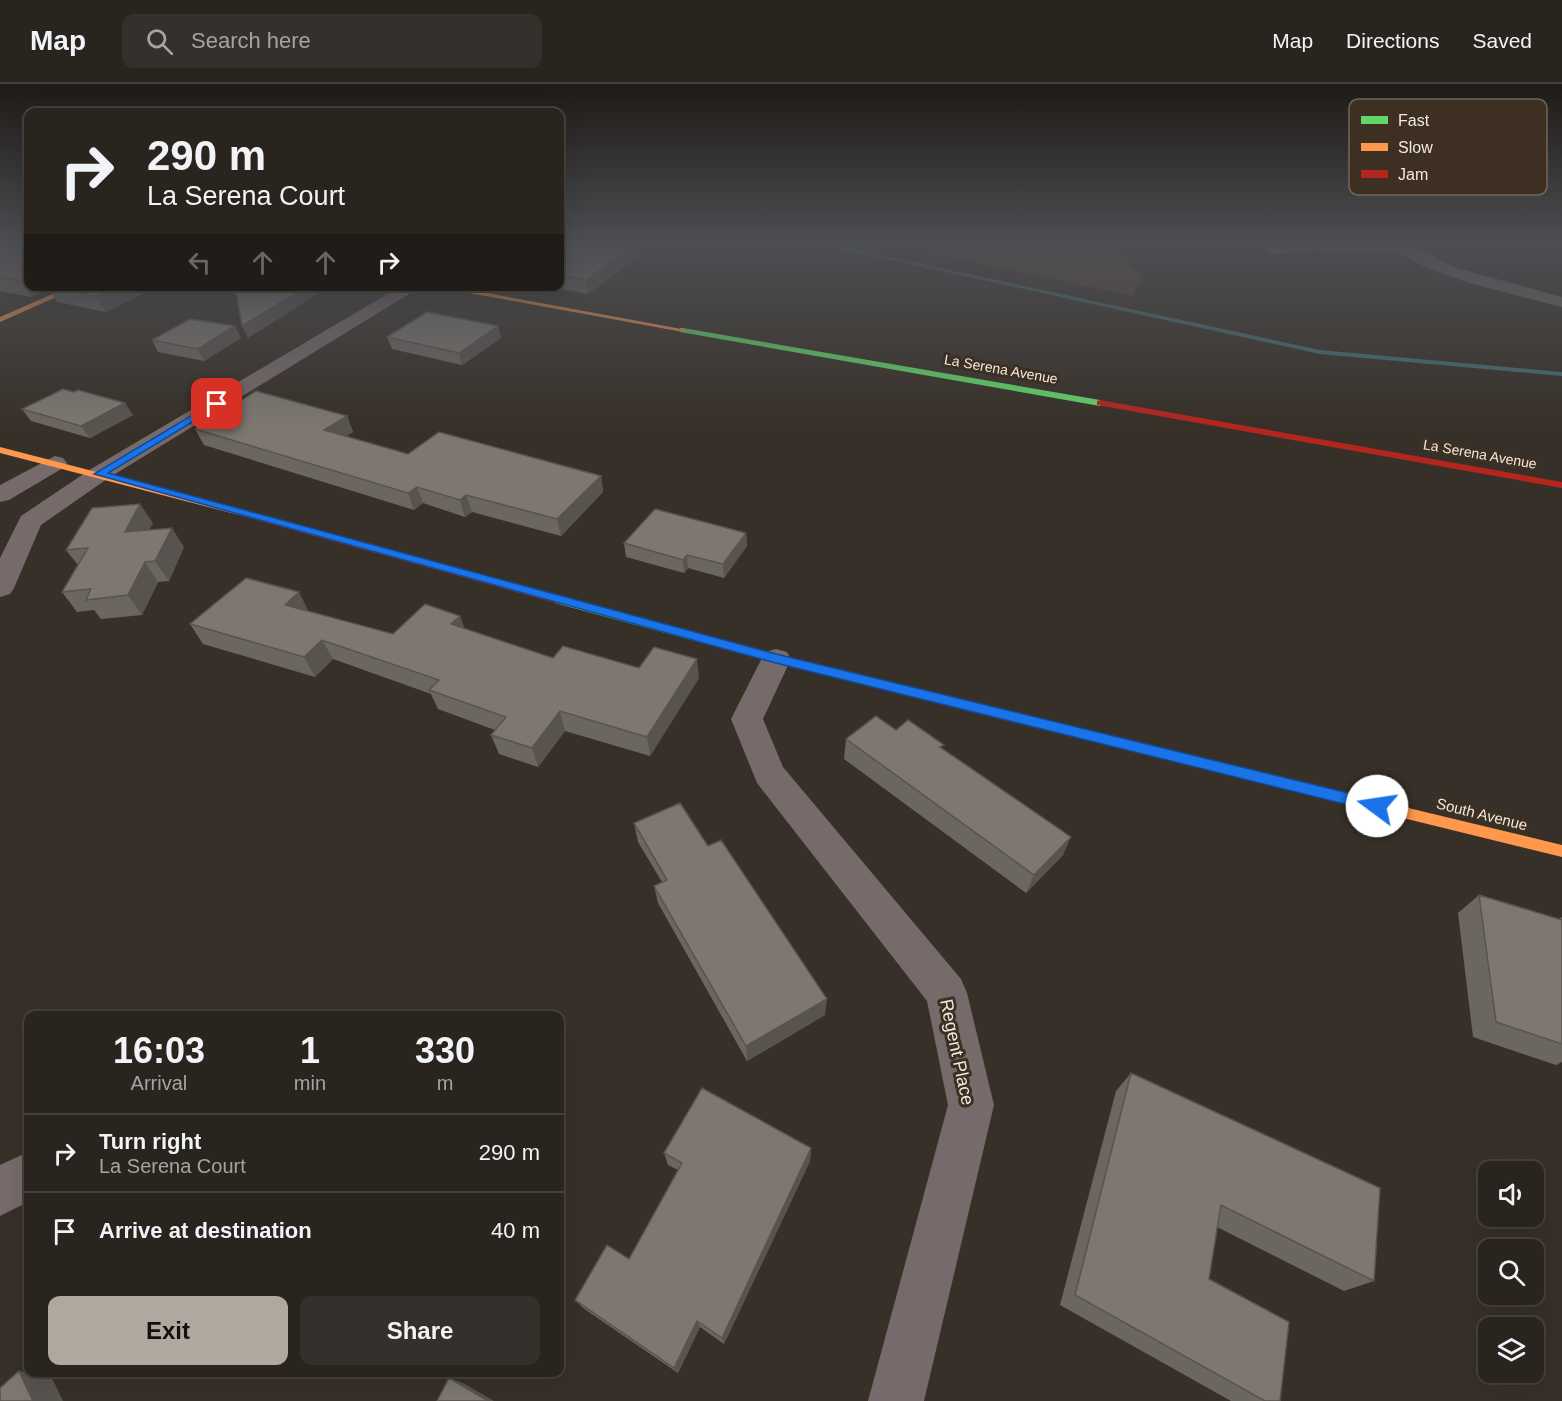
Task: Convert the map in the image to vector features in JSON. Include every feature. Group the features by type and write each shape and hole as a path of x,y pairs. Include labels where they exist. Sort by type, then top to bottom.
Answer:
{"street":[{"path":"0,320 36,304"},
{"path":"0,588 30,521 99,474 383,304"},
{"name":"La Serena Avenue","path":"539,304 1562,485"},
{"name":"South Avenue","path":"0,450 99,474 776,659 1562,851"},
{"path":"0,495 55,463"},
{"name":"Regent Place","path":"776,659 747,719 769,774 945,993 971,1105 896,1401"},
{"path":"0,1192 24,1178"}],"building":[{"path":"238,304 278,304 242,326"},
{"path":"427,312 498,326 459,353 387,337"},
{"path":"190,319 235,326 198,349 152,340"},
{"path":"63,389 74,392 78,390 125,403 81,426 22,409"},
{"path":"256,391 347,416 324,430 408,454 439,432 601,476 557,519 466,495 460,500 417,487 408,493 195,429"},
{"path":"140,504 125,532 172,528 155,561 145,562 128,595 86,600 91,589 62,592 88,548 66,550 92,508"},
{"path":"655,509 746,533 723,564 687,555 683,560 624,543"},
{"path":"246,578 299,592 285,605 393,634 425,604 460,616 451,624 553,658 563,646 639,668 654,647 697,659 647,737 560,711 532,748 491,735 506,717 429,690 439,680 322,640 304,657 190,624"},
{"path":"876,716 896,730 908,720 944,745 940,747 1071,837 1034,875 846,739"},
{"path":"680,803 708,846 721,840 827,999 746,1046 654,886 667,880 634,823"},
{"path":"1479,895 1562,920 1562,1044 1496,1022"},
{"path":"1131,1073 1380,1188 1374,1281 1221,1205 1209,1279 1289,1322 1280,1401 1265,1401 1075,1295"},
{"path":"702,1088 811,1148 722,1338 697,1321 674,1368 575,1300 607,1245 629,1259 682,1163 664,1153"},
{"path":"19,1371 33,1401 0,1401 0,1388"},
{"path":"449,1378 488,1401 437,1401"}],"waterway":[{"path":"1100,304 1320,352 1562,374"}],"traffic: fast":[{"path":"683,330 1100,403"},
{"path":"559,600 776,659 913,692"}],"traffic: slow":[{"path":"0,320 36,304"},
{"path":"538,304 683,330"},
{"path":"0,450 243,513"},
{"path":"1246,774 1562,851"}],"traffic: jam":[{"path":"1100,403 1562,485"},
{"path":"243,513 559,600"},
{"path":"913,692 1246,774"}],"route":[{"path":"217,404 99,474 776,659 1377,806"}]}
